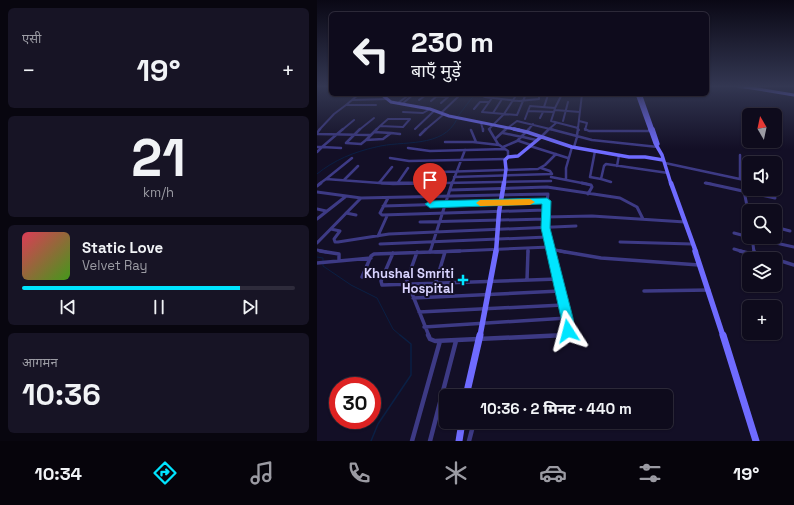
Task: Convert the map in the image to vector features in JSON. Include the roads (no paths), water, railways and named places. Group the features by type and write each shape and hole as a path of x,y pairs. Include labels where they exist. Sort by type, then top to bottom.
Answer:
{"street":[{"path":"317,134 334,114 343,108"},
{"path":"424,108 482,126 486,124 508,128 527,132 539,138"},
{"path":"420,135 449,108"},
{"path":"485,108 482,112 517,115 521,108 543,112 555,110"},
{"path":"493,113 496,108"},
{"path":"499,145 489,130 508,108"},
{"path":"546,108 555,110 580,112"},
{"path":"563,121 567,108"},
{"path":"566,179 568,158 579,130 577,128 580,108"},
{"path":"643,108 653,131"},
{"path":"645,108 653,131 655,143 658,146 664,161 692,244 701,265 756,441"},
{"path":"403,112 424,113 430,109"},
{"path":"525,119 529,110"},
{"path":"555,110 551,120 556,123 577,128"},
{"path":"415,129 434,111"},
{"path":"540,118 543,112"},
{"path":"380,126 403,127 416,113"},
{"path":"374,118 354,134 347,144 361,144 388,119 411,119"},
{"path":"317,152 354,120"},
{"path":"495,139 515,121 533,124 577,136 658,146"},
{"path":"579,121 587,123 585,130 589,131 653,131"},
{"path":"390,158 409,161 507,158 518,156 556,123"},
{"path":"408,148 430,151 504,148 519,141 533,124"},
{"path":"482,126 483,131"},
{"path":"387,133 393,127"},
{"path":"471,130 476,142"},
{"path":"509,134 514,130"},
{"path":"373,132 400,134"},
{"path":"366,140 383,139 391,133"},
{"path":"503,133 522,137 539,138 595,151 664,161 740,179 740,155"},
{"path":"317,134 371,135"},
{"path":"519,141 568,158"},
{"path":"445,142 476,142 499,145 508,151 506,172 500,203 496,249 486,309 468,389"},
{"path":"317,147 341,148"},
{"path":"430,252 454,177 465,150"},
{"path":"595,151 590,177 611,182"},
{"path":"541,168 556,154"},
{"path":"617,166 619,155"},
{"path":"317,186 353,158"},
{"path":"601,179 605,164 668,173"},
{"path":"343,180 358,166"},
{"path":"379,183 392,167"},
{"path":"397,184 408,168"},
{"path":"417,252 407,286 430,339 440,342 564,336 568,331 567,318 545,228 545,210 551,181 550,171 541,168 454,177"},
{"path":"420,184 426,170 551,175 593,186"},
{"path":"588,194 597,178"},
{"path":"325,179 397,184 551,181"},
{"path":"705,183 742,192"},
{"path":"450,190 549,188 620,198 640,210 643,219"},
{"path":"317,192 361,198 548,194"},
{"path":"317,219 345,196"},
{"path":"765,196 775,198 775,196"},
{"path":"317,243 361,198"},
{"path":"388,198 380,214 387,216 545,210"},
{"path":"383,206 547,201"},
{"path":"317,209 326,211"},
{"path":"346,213 356,215"},
{"path":"378,236 387,216"},
{"path":"420,222 592,216 685,222"},
{"path":"331,229 340,231 334,239 335,242 378,236 436,232 576,226"},
{"path":"782,229 790,231"},
{"path":"734,233 742,235"},
{"path":"381,244 547,238"},
{"path":"620,242 692,244"},
{"path":"781,244 794,247"},
{"path":"527,280 529,248"},
{"path":"362,277 374,254 496,249 551,248 601,258 701,265"},
{"path":"734,249 746,252"},
{"path":"317,250 339,254 339,261"},
{"path":"435,285 445,252"},
{"path":"393,253 381,283 387,286 490,283 558,279"},
{"path":"317,263 371,258"},
{"path":"782,261 794,265"},
{"path":"645,291 709,290"},
{"path":"413,298 560,291"},
{"path":"419,312 563,305"},
{"path":"424,327 567,318"},
{"path":"430,441 456,341"},
{"path":"413,441 440,342"},
{"path":"459,441 460,429"},
{"path":"469,441 472,429"}],"waterway":[{"path":"458,116 465,108"},
{"path":"317,174 337,161 360,151 386,145 421,142 432,139 451,129 457,119"},
{"path":"317,257 323,258 323,261"},
{"path":"323,264 323,266 351,285 377,298 393,329 401,336"},
{"path":"371,441 378,424 411,375 411,344 400,335"}],"place":[{"name":"Khushal Smriti Hospital","path":"463,280"}]}
